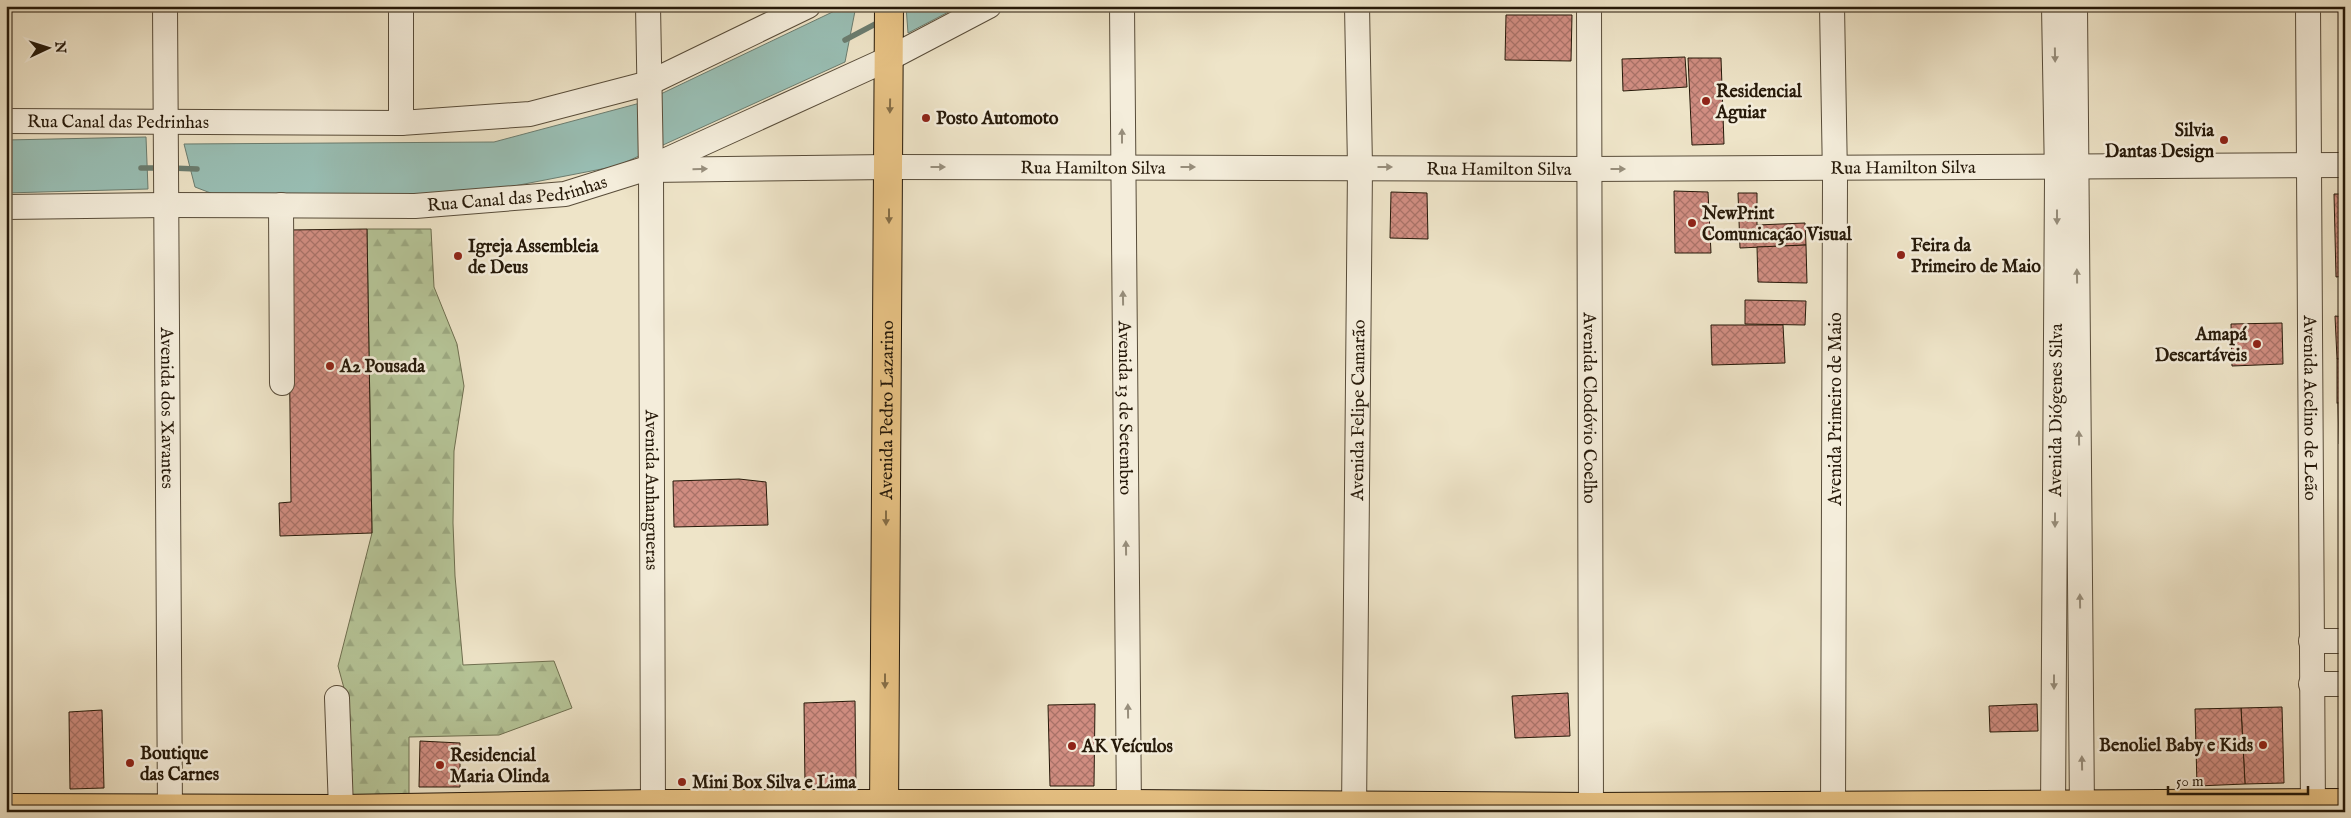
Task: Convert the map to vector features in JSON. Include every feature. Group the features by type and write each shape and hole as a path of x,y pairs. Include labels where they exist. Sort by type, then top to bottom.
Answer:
{"main road":[{"name":"Avenida Pedro Lazarino","path":"884,808 889,13"},
{"path":"6,808 170,811 341,808 410,810 653,808 1833,809 2313,808 2345,804"}],"street":[{"name":"Avenida dos Xavantes","path":"165,6 170,811"},
{"path":"401,6 401,124"},
{"path":"648,6 650,87"},
{"name":"Rua Canal das Pedrinhas","path":"6,122 401,124 530,114 650,87 808,6"},
{"name":"Rua Canal das Pedrinhas","path":"6,207 165,196 281,205 415,206 565,194 651,164 890,58 990,6"},
{"name":"Avenida 13 de Setembro","path":"1122,6 1129,808"},
{"name":"Avenida Felipe Camarão","path":"1354,808 1360,167 1357,6"},
{"name":"Avenida Clodóvio Coelho","path":"1589,6 1591,809"},
{"name":"Avenida Primeiro de Maio","path":"1832,6 1835,167 1833,809"},
{"name":"Avenida Diógenes Silva","path":"2054,6 2066,166 2082,808"},
{"name":"Avenida Diógenes Silva","path":"2053,808 2066,166 2075,6"},
{"name":"Avenida Acelino de Leão","path":"2308,6 2313,808"},
{"name":"Avenida Anhangueras","path":"650,87 653,808"},
{"name":"Rua Hamilton Silva","path":"651,164 889,167 1588,169 2345,165"},
{"path":"281,205 282,382"},
{"path":"2311,641 2345,641"},
{"path":"2311,684 2345,684"},
{"path":"337,698 341,808"}],"green space":[{"path":"367,229 431,229 434,287 457,344 464,386 454,451 453,523 455,576 463,665 554,661 572,708 499,735 409,737 409,795 351,796 348,703 338,666 372,533"}],"water":[{"path":"845,6 856,6 845,62 617,166 478,193 221,197 195,187 184,144 494,142 644,102"},
{"path":"906,6 960,6 908,33"},
{"path":"146,137 148,189 6,193 6,140"}],"building":[{"path":"1506,15 1572,15 1571,61 1505,60"},
{"path":"1685,57 1687,87 1623,91 1622,59"},
{"name":"Residencial Aguiar","path":"1688,58 1721,58 1724,144 1692,145"},
{"name":"NewPrint Comunicação Visual","path":"1674,191 1708,192 1711,253 1675,253"},
{"path":"1391,192 1427,193 1428,239 1390,238"},
{"path":"1738,193 1757,193 1757,225 1805,223 1806,245 1740,248"},
{"path":"2334,194 2345,194 2345,276 2336,277"},
{"name":"A2 Pousada","path":"367,229 372,533 280,536 279,503 291,502 288,230"},
{"path":"1806,245 1807,283 1758,282 1757,247"},
{"path":"1745,300 1806,301 1805,325 1745,324"},
{"path":"2335,316 2345,317 2345,359 2337,359"},
{"name":"Amapá Descartáveis","path":"2282,323 2283,364 2232,366 2231,324"},
{"path":"1711,325 1783,325 1785,363 1712,365"},
{"path":"2337,359 2345,359 2345,403 2337,403"},
{"path":"2338,403 2345,403 2345,444 2339,444"},
{"path":"739,479 766,482 768,525 674,527 673,481"},
{"path":"1568,693 1570,736 1515,738 1512,696"},
{"path":"855,701 856,783 805,787 804,703"},
{"name":"AK Veículos","path":"1095,704 1094,786 1050,786 1048,705"},
{"path":"2037,704 2038,731 1990,732 1989,706"},
{"name":"Benoliel Baby e Kids","path":"2282,707 2284,783 2245,784 2241,708"},
{"path":"2241,708 2245,784 2197,786 2195,709"},
{"path":"102,710 104,788 70,789 69,712"},
{"name":"Residencial Maria Olinda","path":"420,741 460,743 460,787 419,787"}],"waterway":[{"path":"845,40 881,21"},
{"path":"141,168 162,168"},
{"path":"171,168 197,169"}],"place":[{"name":"Residencial Aguiar","path":"1706,101"},
{"name":"Posto Automoto","path":"926,118"},
{"name":"Silvia Dantas Design","path":"2224,140"},
{"name":"NewPrint Comunicação Visual","path":"1692,223"},
{"name":"Feira da Primeiro de Maio","path":"1901,255"},
{"name":"Igreja Assembleia de Deus","path":"458,256"},
{"name":"Amapá Descartáveis","path":"2257,344"},
{"name":"A2 Pousada","path":"330,366"},
{"name":"Benoliel Baby e Kids","path":"2263,745"},
{"name":"AK Veículos","path":"1072,746"},
{"name":"Boutique das Carnes","path":"130,763"},
{"name":"Residencial Maria Olinda","path":"440,765"},
{"name":"Mini Box Silva e Lima","path":"682,782"}]}
